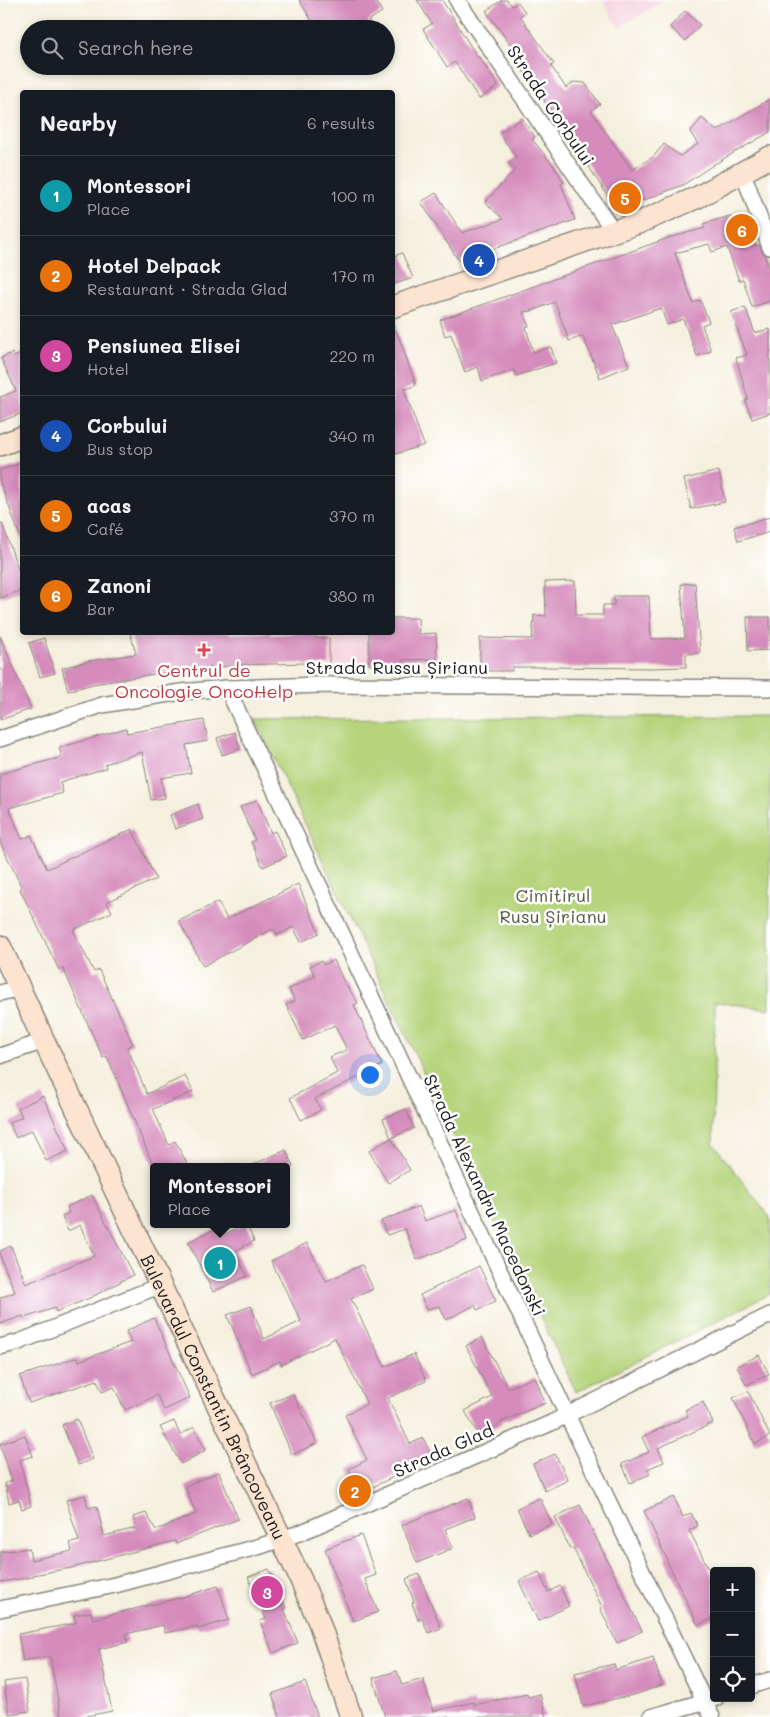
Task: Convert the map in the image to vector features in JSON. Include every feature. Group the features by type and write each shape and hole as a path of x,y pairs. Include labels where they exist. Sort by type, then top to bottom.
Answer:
{"main road":[{"path":"395,307 614,232 698,197 770,157"},
{"path":"0,445 20,438"},
{"name":"Bulevardul Constantin Brâncoveanu","path":"0,946 10,990 44,1040 282,1539 319,1622 351,1717"}],"street":[{"name":"Strada Corbului","path":"456,0 614,232"},
{"path":"743,173 770,247"},
{"name":"Strada Russu Șirianu","path":"0,739 102,705 181,692 227,688 323,685 770,688"},
{"name":"Strada Alexandru Macedonski","path":"227,688 567,1415 710,1700"},
{"path":"0,1056 44,1040"},
{"path":"0,1348 161,1285"},
{"name":"Strada Glad","path":"0,1609 115,1585 302,1532 567,1415 770,1315"},
{"path":"755,1685 770,1680"},
{"path":"651,1717 710,1700"},
{"name":"Strada Alexandru Macedonski","path":"710,1702 712,1717"}],"shaded area":[{"path":"602,0 664,0 619,28"},
{"name":"Centrul de Oncologie OncoHelp","path":"329,635 369,635 369,665 329,665"}],"green space":[{"name":"Cimitirul Rusu Șirianu","path":"770,716 770,1009 715,1002 713,1143 770,1218 770,1294 576,1392 255,719"}],"building":[{"path":"299,0 375,0 382,12 370,20 311,20"},
{"path":"417,0 442,0 498,86 479,99 455,62 447,67 423,29 432,24"},
{"path":"502,0 507,0 512,6 518,2 525,12 520,16 554,64 551,66 566,88 574,82 585,83 600,104 591,111 632,170 653,157 664,144 680,156 698,144 690,132 702,118 717,131 770,99 770,132 683,185 623,208 614,206 565,129 509,51 513,48 486,11"},
{"path":"685,11 700,25 685,41 670,27"},
{"path":"522,118 535,137 532,139 564,182 561,184 575,220 459,261 421,202 436,193 462,233 503,219 485,202 515,170 509,163 516,157 499,133"},
{"path":"730,216 731,219 744,218 748,220 756,246 759,245 764,254 770,271 770,301 752,307 743,279 739,281 727,247 712,252 709,244 675,253 693,303 700,300 709,322 702,325 711,351 697,356 683,319 667,325 661,308 612,325 629,366 600,378 583,336 569,341 555,302 523,312 529,326 526,327 533,352 551,347 556,363 516,376 514,370 482,381 478,367 465,372 451,334 445,336 440,320 668,238 705,228 703,224"},
{"path":"402,253 413,278 395,284 395,256"},
{"path":"745,307 755,333 770,329 770,413 752,419 745,400 748,399 736,358 747,355 731,312"},
{"path":"395,327 416,385 404,390 424,445 395,454"},
{"path":"12,353 14,357 20,354 20,414 0,422 0,397 16,391 1,358"},
{"path":"20,464 20,536 0,482 0,470"},
{"path":"719,471 725,502 691,509 684,479"},
{"path":"770,517 770,532 738,541 734,527"},
{"path":"0,523 2,523 20,574 20,591 0,598"},
{"path":"575,581 576,615 603,615 603,605 614,605 614,596 649,596 651,639 685,638 681,584 695,583 700,653 686,654 686,667 512,667 512,671 480,671 480,638 532,639 534,615 546,616 545,582"},
{"path":"747,617 770,617 770,650 748,651"},
{"path":"395,618 418,618 419,634 436,633 437,659 402,660 403,664 369,665 369,635 395,635"},
{"path":"131,635 316,635 316,638 329,638 329,665 304,665 304,663 241,665 173,671 93,684 68,691 62,668 88,661 136,654"},
{"path":"0,636 31,709 0,720"},
{"path":"44,638 55,673 40,677 29,643"},
{"path":"204,720 208,741 186,745 191,773 161,778 165,798 151,800 142,752 105,764 106,768 60,782 63,793 9,808 22,839 31,835 47,869 132,829 156,879 107,902 112,912 73,930 94,972 99,970 133,1044 127,1047 147,1094 185,1076 193,1092 153,1109 169,1145 175,1141 187,1163 152,1163 107,1056 103,1058 63,968 59,970 20,889 22,888 0,842 0,774 62,757 59,748 126,728 127,733"},
{"path":"235,732 240,749 222,755 217,738"},
{"path":"257,800 271,833 275,831 287,856 263,867 251,842 255,840 240,807"},
{"path":"198,804 203,819 175,829 170,815"},
{"path":"298,884 319,933 301,942 293,927 278,935 273,929 203,966 179,921 218,902 227,919"},
{"path":"334,960 343,980 358,1003 354,1005 382,1065 315,1099 321,1110 301,1120 290,1098 337,1073 330,1057 347,1050 335,1025 303,1040 286,1005 295,1001 289,989 315,976 310,966 321,961 324,965"},
{"path":"43,1096 68,1151 46,1161 32,1130 16,1138 9,1123 22,1117 18,1108"},
{"path":"406,1109 414,1128 391,1138 383,1119"},
{"path":"391,1138 410,1170 388,1183 369,1151"},
{"path":"286,1150 293,1167 290,1167 290,1163 257,1163"},
{"path":"92,1195 133,1275 92,1297 56,1312 55,1308 0,1324 0,1298 15,1292 0,1256 0,1251 11,1246 26,1284 94,1256 80,1225 68,1231 62,1217 69,1213 67,1207"},
{"path":"419,1206 425,1221 456,1210 467,1240 417,1260 405,1229 387,1235 381,1221"},
{"path":"217,1228 222,1228 225,1234 238,1228 248,1228 254,1241 235,1251 247,1276 213,1292 188,1242"},
{"path":"307,1243 326,1281 362,1265 373,1289 351,1299 385,1367 414,1354 426,1381 388,1398 410,1444 423,1438 433,1458 360,1493 349,1469 367,1460 345,1415 367,1404 335,1338 281,1365 280,1361 252,1374 227,1315 251,1306 264,1339 301,1321 271,1261"},
{"path":"479,1266 496,1301 477,1310 475,1305 446,1320 440,1306 427,1309 420,1295"},
{"path":"154,1318 190,1398 164,1410 157,1395 125,1410 114,1387 102,1392 97,1380 29,1403 20,1376 78,1357 79,1361 131,1342 126,1331"},
{"path":"482,1337 508,1388 535,1377 545,1403 501,1422 479,1436 465,1411 492,1397 466,1346"},
{"path":"759,1355 769,1374 746,1385 737,1366"},
{"path":"748,1391 770,1436 755,1444 733,1398"},
{"path":"293,1394 317,1443 292,1455 270,1403"},
{"path":"703,1402 713,1423 658,1448 664,1462 647,1469 650,1474 630,1483 622,1464 649,1452 642,1437 688,1416 685,1410"},
{"path":"77,1419 93,1459 78,1465 62,1425"},
{"path":"174,1421 180,1435 194,1427 206,1450 181,1464 160,1427"},
{"path":"25,1435 33,1456 20,1460 31,1506 22,1509 19,1500 9,1503 5,1483 12,1481 0,1444"},
{"path":"555,1454 568,1480 545,1491 533,1464"},
{"path":"219,1472 238,1519 176,1544 175,1541 71,1568 33,1575 33,1577 0,1582 0,1552 29,1548 31,1560 72,1551 70,1543 79,1541 66,1500 85,1495 88,1508 97,1506 104,1536 136,1528 133,1517 146,1513 156,1530 196,1514 185,1486"},
{"path":"674,1497 683,1517 691,1513 698,1526 689,1530 710,1571 710,1620 698,1625 644,1511"},
{"path":"468,1498 475,1517 445,1529 453,1548 417,1563 402,1525"},
{"path":"540,1498 552,1524 529,1534 517,1508"},
{"path":"580,1505 642,1631 617,1643 600,1608 602,1607 573,1548 570,1549 555,1517"},
{"path":"361,1535 376,1575 365,1579 378,1612 353,1621 325,1549"},
{"path":"269,1569 286,1608 284,1609 298,1643 273,1653 260,1621 266,1619 248,1577"},
{"path":"539,1572 548,1592 560,1586 569,1606 538,1621 519,1581"},
{"path":"419,1574 441,1628 428,1633 422,1618 418,1620 406,1579"},
{"path":"218,1586 229,1620 198,1629 197,1626 165,1633 163,1625 126,1634 128,1642 99,1649 112,1711 81,1717 61,1717 50,1656 23,1661 18,1634 76,1623 74,1615 91,1612 93,1619 183,1597"},
{"path":"653,1658 662,1685 637,1694 583,1706 575,1673 614,1664 616,1670"},
{"path":"397,1671 402,1685 423,1679 433,1711 474,1702 474,1705 527,1694 528,1697 540,1694 546,1717 385,1717 373,1678"},
{"path":"25,1679 30,1711 9,1714 4,1682"},
{"path":"305,1682 318,1717 280,1717 272,1694"}],"place":[{"name":"acas","path":"625,198"},
{"name":"Zanoni","path":"742,230"},
{"name":"Corbului","path":"479,260"},
{"name":"Centrul de Oncologie OncoHelp","path":"204,650"},
{"name":"Montessori","path":"220,1263"},
{"name":"Hotel Delpack","path":"355,1491"},
{"name":"Pensiunea Elisei","path":"267,1592"}]}
